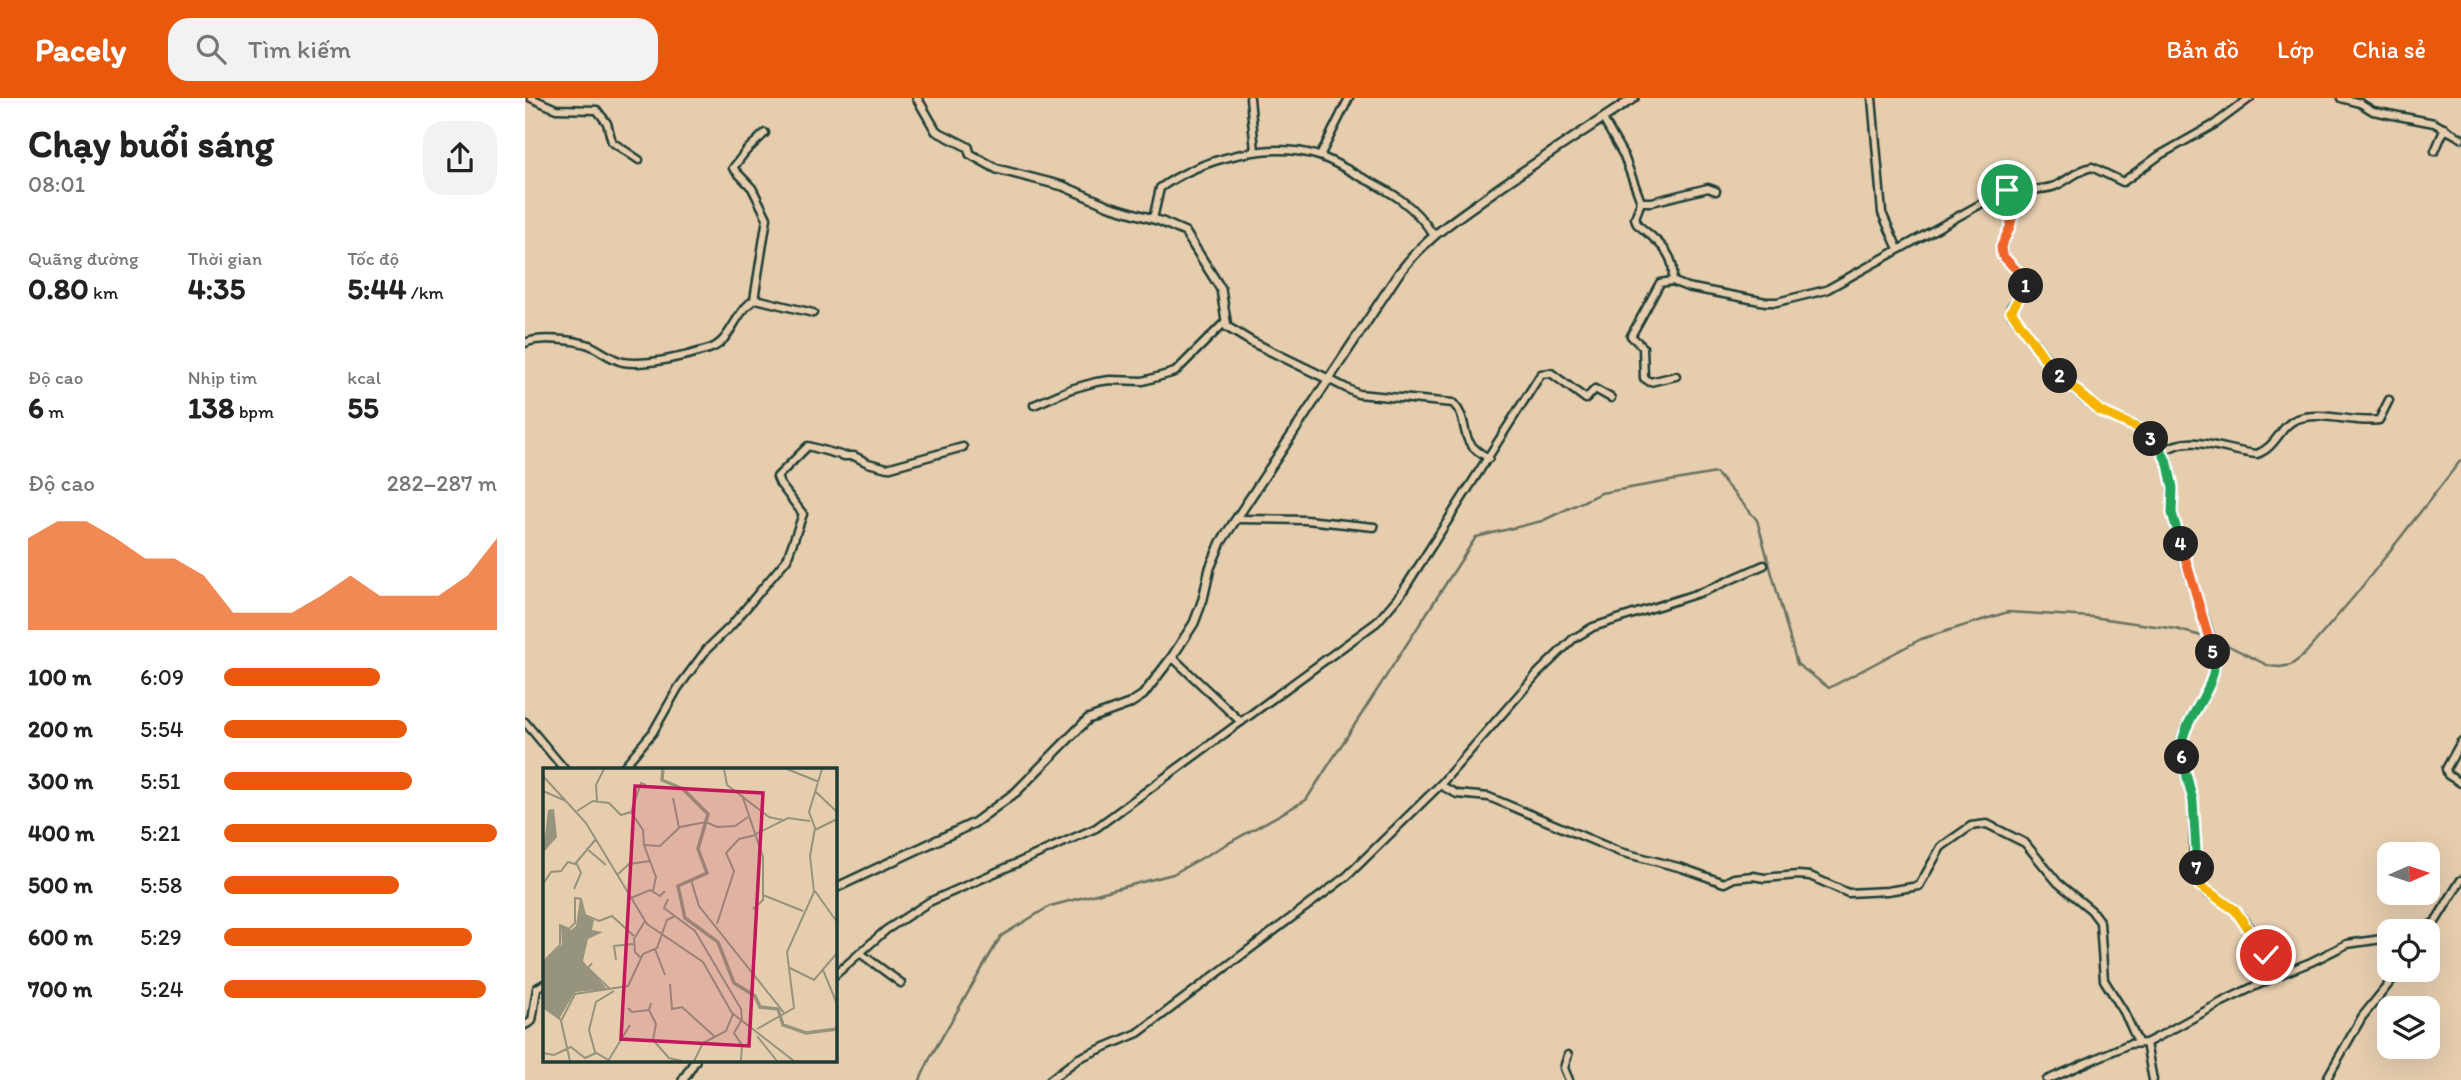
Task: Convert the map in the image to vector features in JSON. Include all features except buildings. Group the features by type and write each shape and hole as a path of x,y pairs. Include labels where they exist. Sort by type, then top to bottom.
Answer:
{"street":[{"path":"531,98 556,109 597,110 607,123 612,142 639,160"},
{"path":"917,98 936,131 968,147 970,154 983,162 1016,175 1063,186 1109,206 1174,226 1185,232 1221,289 1225,322 1236,334 1358,394 1453,403 1461,415 1473,450 1489,458"},
{"path":"1250,98 1255,151"},
{"path":"1320,156 1349,98"},
{"path":"837,887 937,842 988,814 1016,792 1088,719 1129,704 1143,695 1172,657 1199,613 1210,568 1219,546 1399,273 1417,250 1433,234 1521,171 1635,98"},
{"path":"1872,98 1882,213 1898,249"},
{"path":"2250,98 2215,124 2160,155 2123,182 2092,167 2051,187 2025,190 2017,197 2001,250 2004,258 2023,277 2026,285 2022,295 2011,307 2012,315 2045,359 2100,411 2140,429 2162,452 2172,477 2173,519 2210,640 2215,667 2181,744 2182,760 2193,801 2194,845 2199,883 2205,891 2223,900 2242,918 2276,976"},
{"path":"2341,98 2361,103 2373,111 2434,123 2461,138"},
{"path":"1603,119 1623,156 1641,202 1635,221 1668,251 1672,259 1672,281"},
{"path":"2435,151 2445,128"},
{"path":"525,343 535,339 588,345 621,361 657,360 721,344 737,316 754,300 767,218 752,188 733,168 765,133"},
{"path":"1153,219 1157,195 1166,183 1218,160 1255,151 1297,152 1320,156 1398,196 1418,214 1433,234"},
{"path":"1641,202 1652,202 1708,188 1716,191"},
{"path":"1676,376 1650,382 1644,378 1643,347 1631,336 1660,284 1672,281 1687,287 1777,302 1836,286 2004,191 2010,191 2017,197"},
{"path":"754,300 813,313"},
{"path":"1034,405 1071,389 1096,382 1137,382 1175,372 1225,322"},
{"path":"837,973 886,930 929,902 1096,828 1359,636 1388,611 1401,594 1541,374 1551,373 1586,399 1595,389 1611,398"},
{"path":"2162,452 2186,442 2257,454 2267,450 2287,424 2298,418 2319,416 2374,421 2382,416 2389,400"},
{"path":"623,768 653,732 678,688 707,649 731,626 790,553 803,514 777,477 795,457 811,447 843,456 854,456 887,468 963,447"},
{"path":"1237,519 1306,520 1374,527"},
{"path":"1050,1080 1079,1058 1138,1033 1347,876 1440,785 1538,673 1581,634 1593,626 1705,592 1764,565"},
{"path":"1172,657 1241,722"},
{"path":"525,722 563,768"},
{"path":"2461,742 2445,769 2448,775 2461,783"},
{"path":"1440,785 1460,794 1489,797 1620,852 1682,868 1724,883 1734,878 1798,874 1810,876 1848,893 1919,886 1945,843 1971,826 1987,824 2025,843 2058,883 2097,916 2102,927 2104,981 2142,1042 2153,1080"},
{"path":"2438,919 2461,880"},
{"path":"2047,1080 2129,1044 2142,1042 2350,942 2377,939"},
{"path":"860,953 901,983"},
{"path":"2326,1080 2362,1017 2390,982"},
{"path":"525,1025 532,1021 537,988 543,985"},
{"path":"1568,1055 1564,1068 1569,1080"},
{"path":"683,1080 694,1062"}],"waterway":[{"path":"920,1080 931,1056 1001,936 1050,906 1173,874 1306,800 1476,537 1542,521 1601,493 1716,473 1757,520 1797,664 1829,688 1921,639 2008,612 2092,617 2176,629 2219,641 2269,666 2280,667 2291,665 2303,656 2357,593 2461,460"}],"route":[{"path":"2007,190 2017,197 2010,227 2001,247 2002,255 2023,277 2026,285 2022,295 2011,307 2012,315 2066,382 2100,411 2147,433 2168,464 2172,477 2173,519 2215,660 2212,677 2181,744 2182,760 2193,801 2194,845 2199,883 2205,891 2235,910 2266,955"}]}
